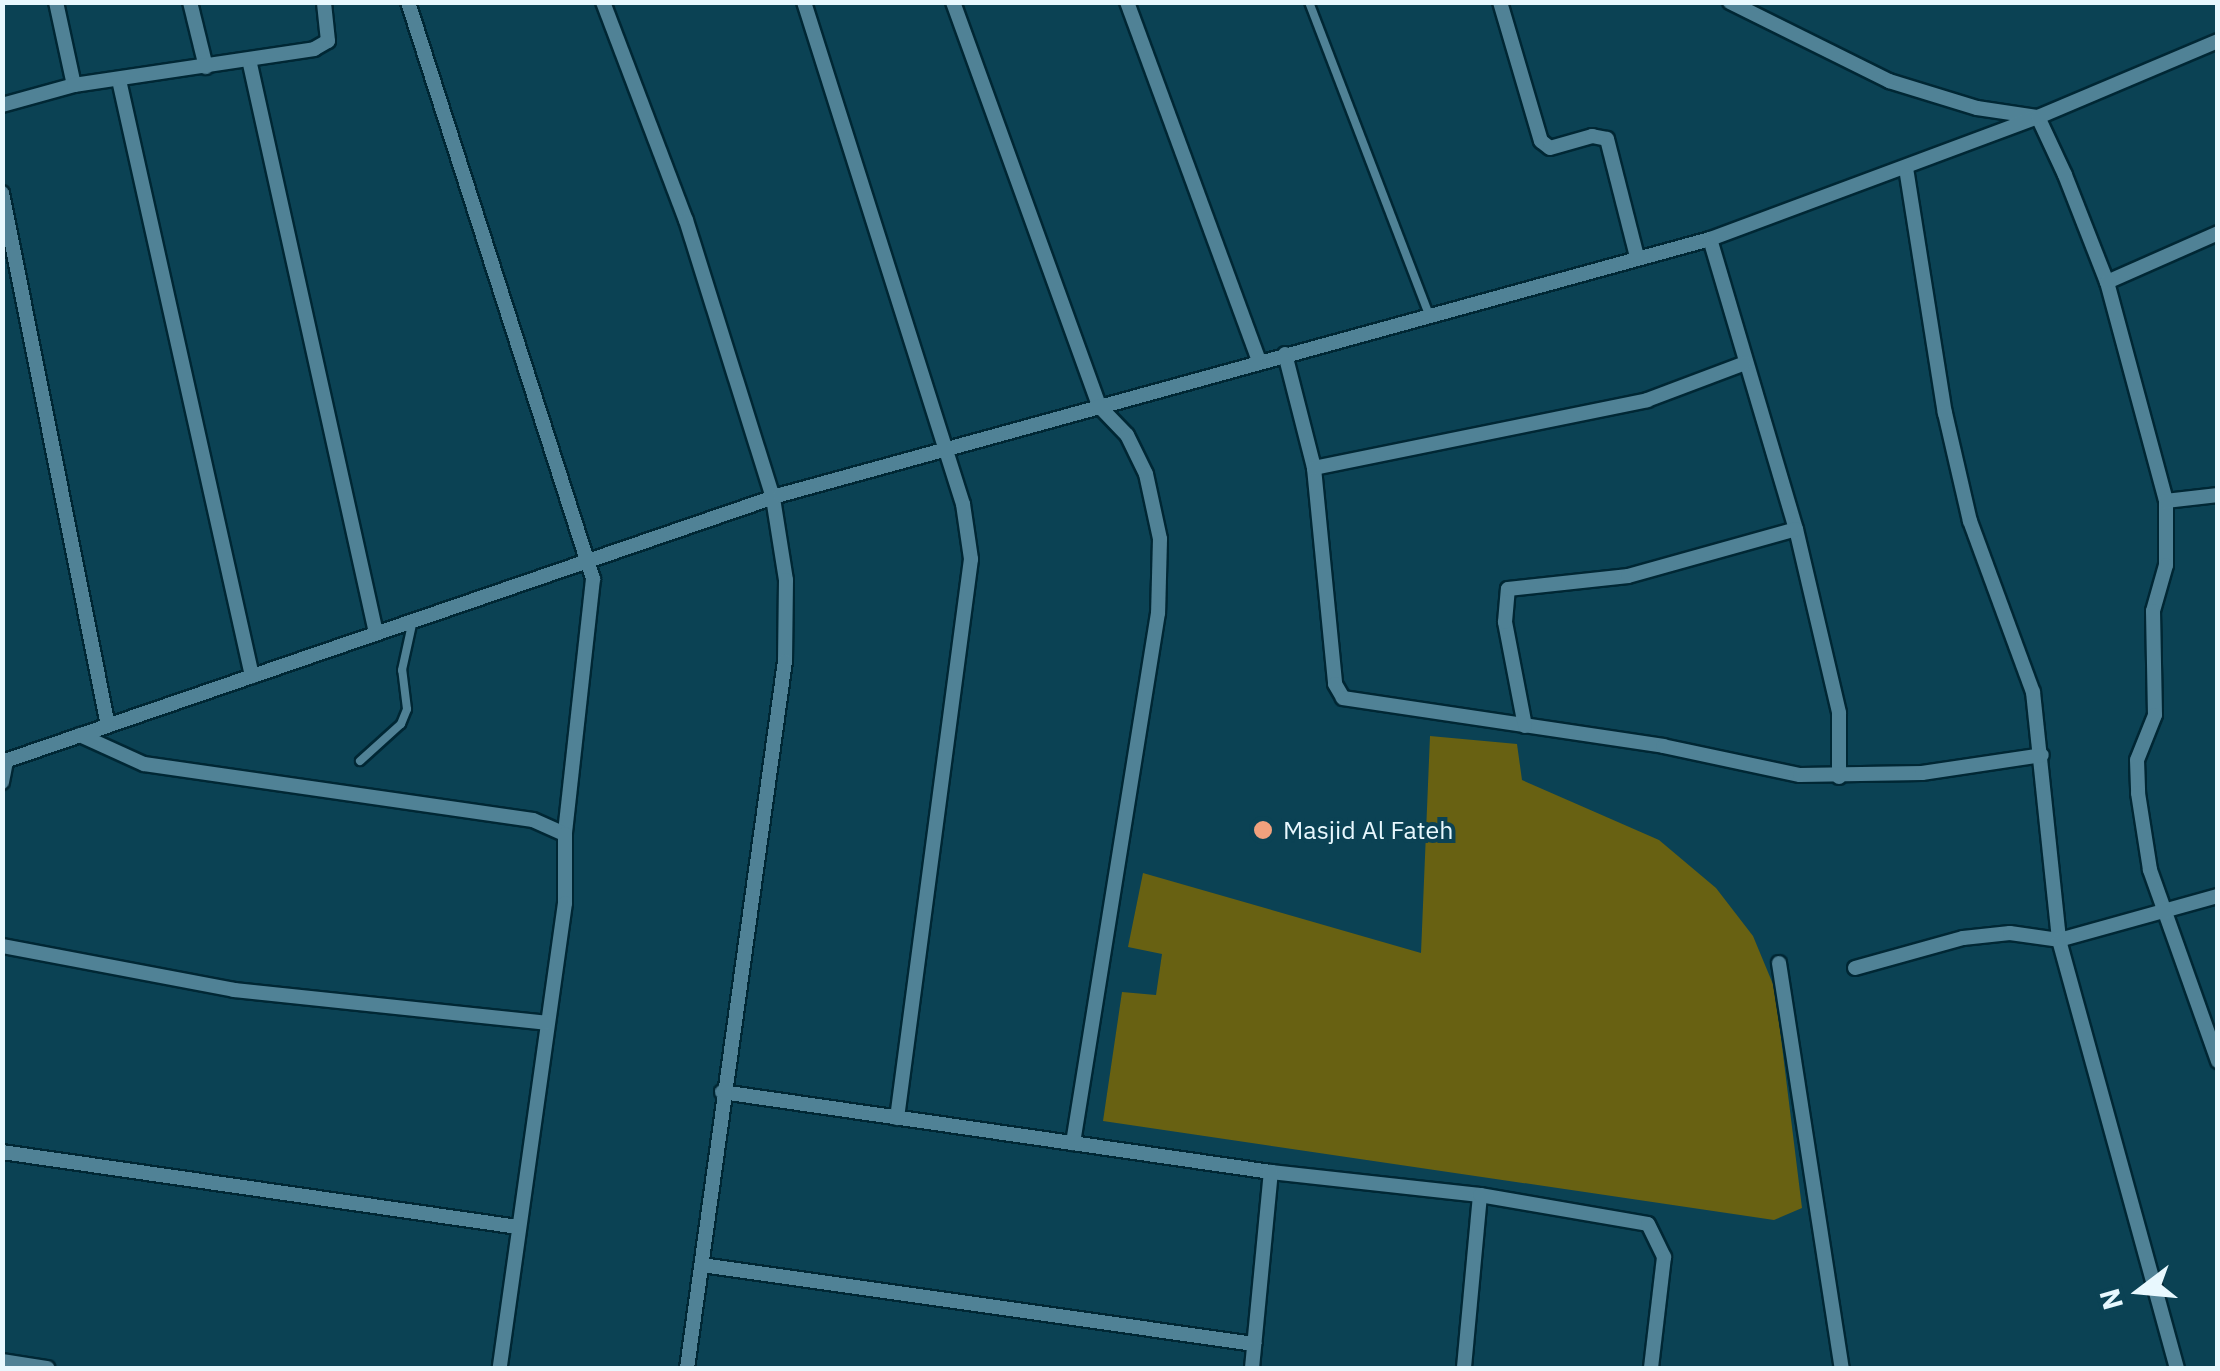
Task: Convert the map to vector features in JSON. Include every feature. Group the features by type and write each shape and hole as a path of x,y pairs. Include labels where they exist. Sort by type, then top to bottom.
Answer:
{"street":[{"path":"56,2 74,86"},
{"path":"190,2 206,67"},
{"path":"2,105 74,86 250,64 328,41 324,2"},
{"path":"408,2 593,579 590,644 565,834 565,902 500,1368"},
{"path":"603,2 686,220 774,498 786,580 785,660 722,1092 687,1368"},
{"path":"804,2 963,504 971,559 897,1118"},
{"path":"953,2 1099,406 1127,434 1146,474 1160,538 1158,613 1073,1144"},
{"path":"1127,2 1259,361"},
{"path":"1500,2 1540,141 1550,148 1592,136 1607,139 1637,257"},
{"path":"1730,2 1888,81 1977,108 2038,117"},
{"path":"2,782 4,762 774,498 1428,312 1710,239 2038,117 2218,41"},
{"path":"250,64 376,633"},
{"path":"119,80 252,676"},
{"path":"2038,117 2107,282 2166,501 2166,566 2153,611 2155,715 2137,760 2143,836 2218,1062"},
{"path":"1906,168 1970,522 2033,692 2059,940 2178,1368"},
{"path":"2,192 108,726"},
{"path":"2107,282 2218,232"},
{"path":"1710,239 1743,364 1796,528 1840,713 1840,777"},
{"path":"1285,354 1314,468 1335,684 1343,698 1840,777 1922,774 2042,754"},
{"path":"1314,468 1647,400 1743,364"},
{"path":"2166,501 2218,495"},
{"path":"1525,726 1505,622 1508,589 1628,576 1796,528"},
{"path":"80,736 144,764 533,820 565,834"},
{"path":"1855,968 1963,938 2010,933 2059,940 2167,907 2218,896"},
{"path":"2,946 234,990 546,1023"},
{"path":"1779,963 1842,1368"},
{"path":"722,1092 1271,1172 1480,1194 1648,1224 1664,1257 1651,1368"},
{"path":"2,1152 518,1228"},
{"path":"1252,1368 1271,1172"},
{"path":"1464,1368 1480,1194"},
{"path":"702,1265 1254,1344"},
{"path":"2,1361 47,1368"}],"lane":[{"path":"1310,2 1428,312"},
{"path":"360,761 401,724 408,708 402,670 414,620"}],"shaded area":[{"path":"1430,736 1517,744 1522,780 1659,840 1716,888 1753,936 1775,989 1802,1208 1774,1220 1103,1121 1122,992 1156,995 1162,954 1128,947 1143,873 1421,953"}],"place":[{"name":"Masjid Al Fateh","path":"1263,830"}]}
